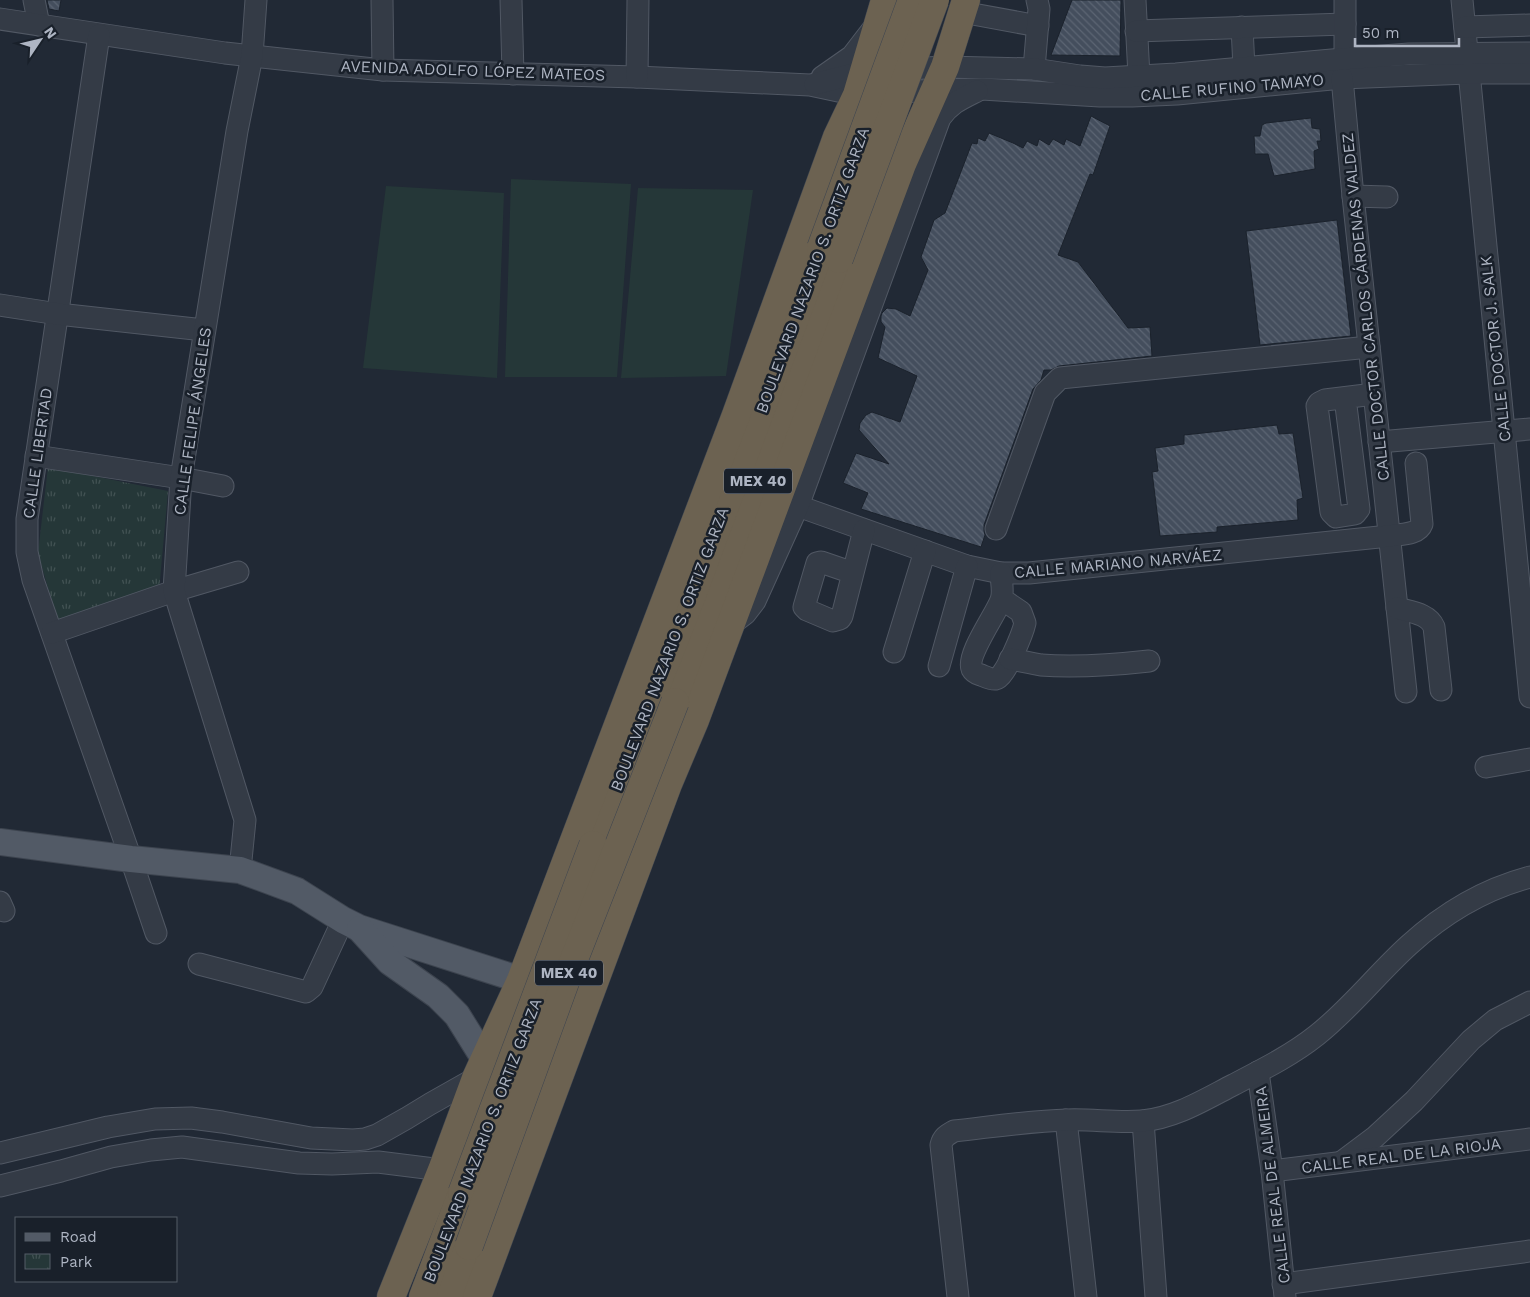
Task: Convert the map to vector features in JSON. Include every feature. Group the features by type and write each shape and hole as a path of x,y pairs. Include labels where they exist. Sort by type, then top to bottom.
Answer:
{"highway":[{"path":"477,1293 668,784 695,720 902,164 940,79 963,4 939,10 926,9 906,0"},
{"name":"BOULEVARD NAZARIO S. ORTIZ GARZA","path":"451,1297 564,985 722,581 912,0"},
{"name":"BOULEVARD NAZARIO S. ORTIZ GARZA","path":"423,1291 742,461 935,0"},
{"path":"391,1297 480,1069 521,980 736,415 837,137 861,83 882,11"},
{"path":"837,137 851,135 868,136 881,142 893,152 902,164"},
{"path":"736,415 742,461"},
{"path":"668,784 674,758 715,630 722,581"}],"main road":[{"path":"0,842 240,870 297,891 351,924 390,962 438,996 457,1015 480,1069"},
{"path":"351,924 521,980 586,1005"}],"street":[{"path":"34,0 39,25"},
{"name":"CALLE FELIPE ÁNGELES","path":"240,870 245,820 174,591 181,478 237,131 252,56 256,0"},
{"path":"382,0 383,70"},
{"path":"511,0 513,74"},
{"path":"637,77 638,0"},
{"path":"1034,70 1039,9 1037,0"},
{"path":"1135,0 1138,76"},
{"name":"CALLE DOCTOR CARLOS CÁRDENAS VALDEZ","path":"1346,0 1343,68 1353,196 1406,692"},
{"name":"CALLE DOCTOR J. SALK","path":"1462,0 1530,697"},
{"path":"963,4 1038,26"},
{"path":"810,85 852,56 882,11"},
{"name":"AVENIDA ADOLFO LÓPEZ MATEOS","path":"0,19 252,56 383,70 637,77 810,85 940,79"},
{"path":"1136,31 1345,24"},
{"path":"1464,27 1530,25"},
{"path":"1242,27 1244,68"},
{"name":"CALLE LIBERTAD","path":"99,34 27,519 27,552 32,580 131,858 156,934"},
{"name":"CALLE RUFINO TAMAYO","path":"940,79 1034,70 1105,78 1244,68 1343,68 1468,63 1530,54"},
{"name":"CALLE RUFINO TAMAYO","path":"1468,63 1530,73"},
{"name":"CALLE RUFINO TAMAYO","path":"940,79 982,89 1132,96 1177,94 1343,68"},
{"path":"729,626 745,614 755,601 798,506 940,118 956,102 982,89"},
{"path":"1353,196 1387,197"},
{"path":"0,305 58,314 204,330"},
{"path":"996,529 1045,393 1060,378 1369,346"},
{"path":"1345,398 1359,508 1355,514 1336,517 1331,512 1316,406 1325,400 1374,394"},
{"path":"1379,442 1530,429"},
{"path":"36,456 223,486"},
{"name":"CALLE MARIANO NARVÁEZ","path":"798,506 967,566 1001,573 1029,573 1389,536 1418,531 1422,527 1416,463"},
{"path":"853,573 864,530"},
{"path":"894,652 925,551"},
{"path":"939,666 967,566"},
{"path":"52,633 174,591 238,572"},
{"path":"1001,573 1002,598 978,644 971,662 976,674 995,680 1002,675 1025,623 1021,612 1002,598"},
{"path":"1397,608 1426,617 1432,622 1441,690"},
{"path":"1010,659 1071,666 1149,661"},
{"path":"1486,767 1530,759"},
{"path":"958,1297 941,1145 943,1138 954,1131 1066,1120 1142,1121 1172,1115 1192,1107 1258,1072 1317,1036 1344,1012 1409,944 1444,917 1497,887 1530,877"},
{"path":"199,964 306,992 312,987 351,924"},
{"path":"1342,1162 1375,1137 1414,1101 1472,1040 1495,1020 1530,1002"},
{"path":"0,1153 155,1119 191,1118 321,1139 365,1139 377,1135 408,1118 480,1069"},
{"name":"CALLE REAL DE ALMEIRA","path":"1258,1072 1272,1171 1284,1290"},
{"path":"1066,1120 1086,1297"},
{"path":"1142,1121 1156,1297"},
{"path":"108,1128 111,1156"},
{"path":"250,1158 253,1128"},
{"path":"377,1135 378,1162"},
{"name":"CALLE REAL DE LA RIOJA","path":"1272,1171 1530,1138"},
{"path":"319,1164 321,1139"},
{"path":"54,1140 60,1172"},
{"path":"0,1186 60,1172 111,1156 182,1148 299,1163 378,1162 442,1170"},
{"path":"1284,1290 1530,1251"}],"green space":[{"path":"511,179 631,184 617,377 505,377"},
{"path":"386,186 504,193 497,378 363,368"},
{"path":"638,188 753,190 726,376 621,378"},
{"path":"48,467 168,491 159,591 58,623 38,553"}],"building":[{"path":"47,0 61,0 59,11 49,9"},
{"path":"1072,0 1121,0 1120,56 1051,55"},
{"path":"1091,116 1110,126 1093,175 1090,174 1058,255 1078,262 1128,328 1150,327 1152,356 1059,366 1051,370 1044,370 1041,380 1033,389 984,525 985,535 981,547 861,509 868,493 843,483 856,453 889,464 859,430 860,423 866,415 872,412 900,422 917,376 878,358 885,327 881,322 881,316 887,308 896,309 910,316 928,270 921,257 934,220 945,213 972,143 977,144 978,138 985,141 989,133 1023,148 1027,141 1037,146 1039,139 1049,145 1053,139 1064,145 1066,139 1080,146"},
{"path":"1311,118 1312,128 1320,129 1321,141 1317,141 1319,149 1314,151 1315,169 1274,176 1268,154 1255,154 1254,136 1260,136 1262,125 1266,123"},
{"path":"1337,220 1351,336 1260,345 1246,231"},
{"path":"1277,425 1279,434 1293,433 1303,498 1297,500 1298,520 1217,527 1217,532 1160,536 1152,472 1158,471 1155,448 1184,444 1184,435"}]}
